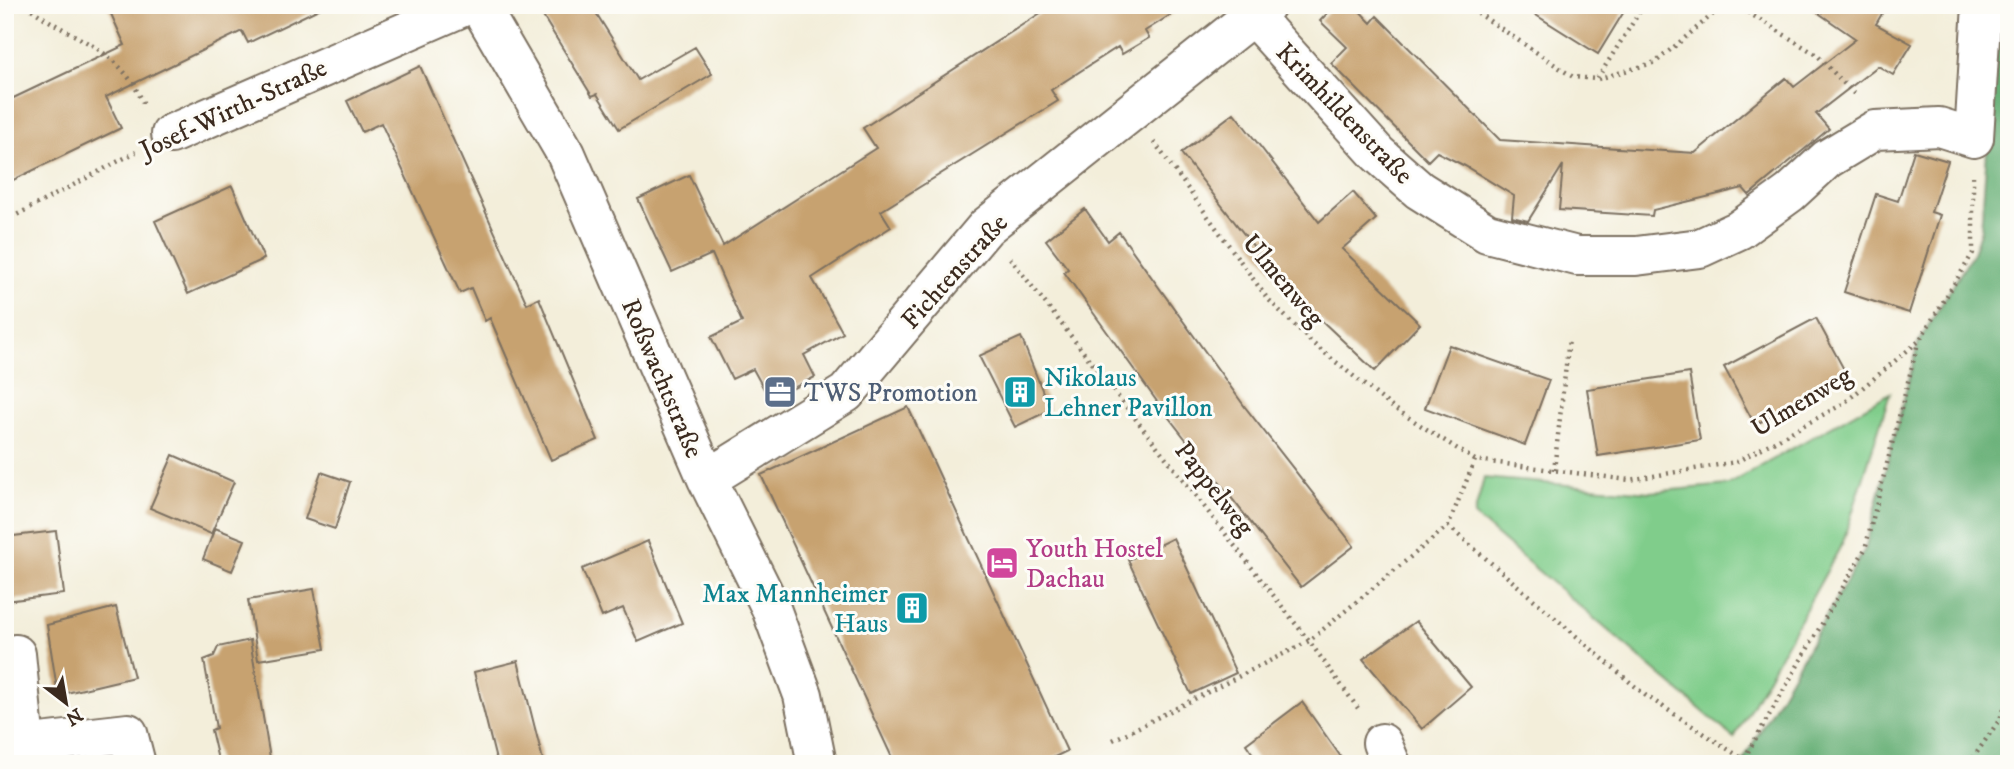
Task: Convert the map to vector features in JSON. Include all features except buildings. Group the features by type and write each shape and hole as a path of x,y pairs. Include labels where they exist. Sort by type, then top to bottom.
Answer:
{"street":[{"name":"Josef-Wirth-Straße","path":"165,137 467,5"},
{"name":"Roßwachtstraße","path":"479,5 566,154 707,479 770,606 803,695 817,764"},
{"path":"1974,138 1982,5"},
{"name":"Fichtenstraße","path":"707,479 846,393 986,227 1259,11"},
{"name":"Krimhildenstraße","path":"1259,11 1378,154 1419,190 1487,233 1577,256 1636,256 1700,248 1740,230 1790,192 1827,159 1875,130 1939,127 1974,138"},
{"path":"16,654 15,745 128,733 136,764"}],"path":[{"path":"26,5 54,25 91,41 119,65 139,92 165,137"},
{"path":"1466,5 1573,77 1597,79 1656,62 1724,5"},
{"path":"1597,79 1644,5"},
{"path":"1736,5 1817,55 1854,92 1875,130"},
{"name":"Ulmenweg","path":"1132,113 1267,298 1311,342 1392,407 1475,460 1629,480 1735,462 1843,404 1919,341 1973,253 1974,138"},
{"name":"Josef-Wirth-Straße","path":"5,221 165,137"},
{"name":"Pappelweg","path":"986,227 1309,641 1387,753"},
{"path":"1554,470 1569,339"},
{"path":"1448,526 1646,695 1742,762 1865,549 1919,341"},
{"path":"1113,740 1309,641 1448,526 1475,460"},
{"path":"1969,764 2000,719 2009,698"}],"green space":[{"path":"1998,5 2009,5 2009,764 1741,764 1865,549 1919,341 1973,253 1981,229"},
{"path":"1890,393 1843,542 1734,738 1474,516 1484,478 1650,492 1728,485"}],"place":[{"name":"TWS Promotion","path":"780,392"},
{"name":"Nikolaus Lehner Pavillon","path":"1020,392"},
{"name":"Youth Hostel Dachau","path":"1002,563"},
{"name":"Max Mannheimer Haus","path":"912,608"}]}
